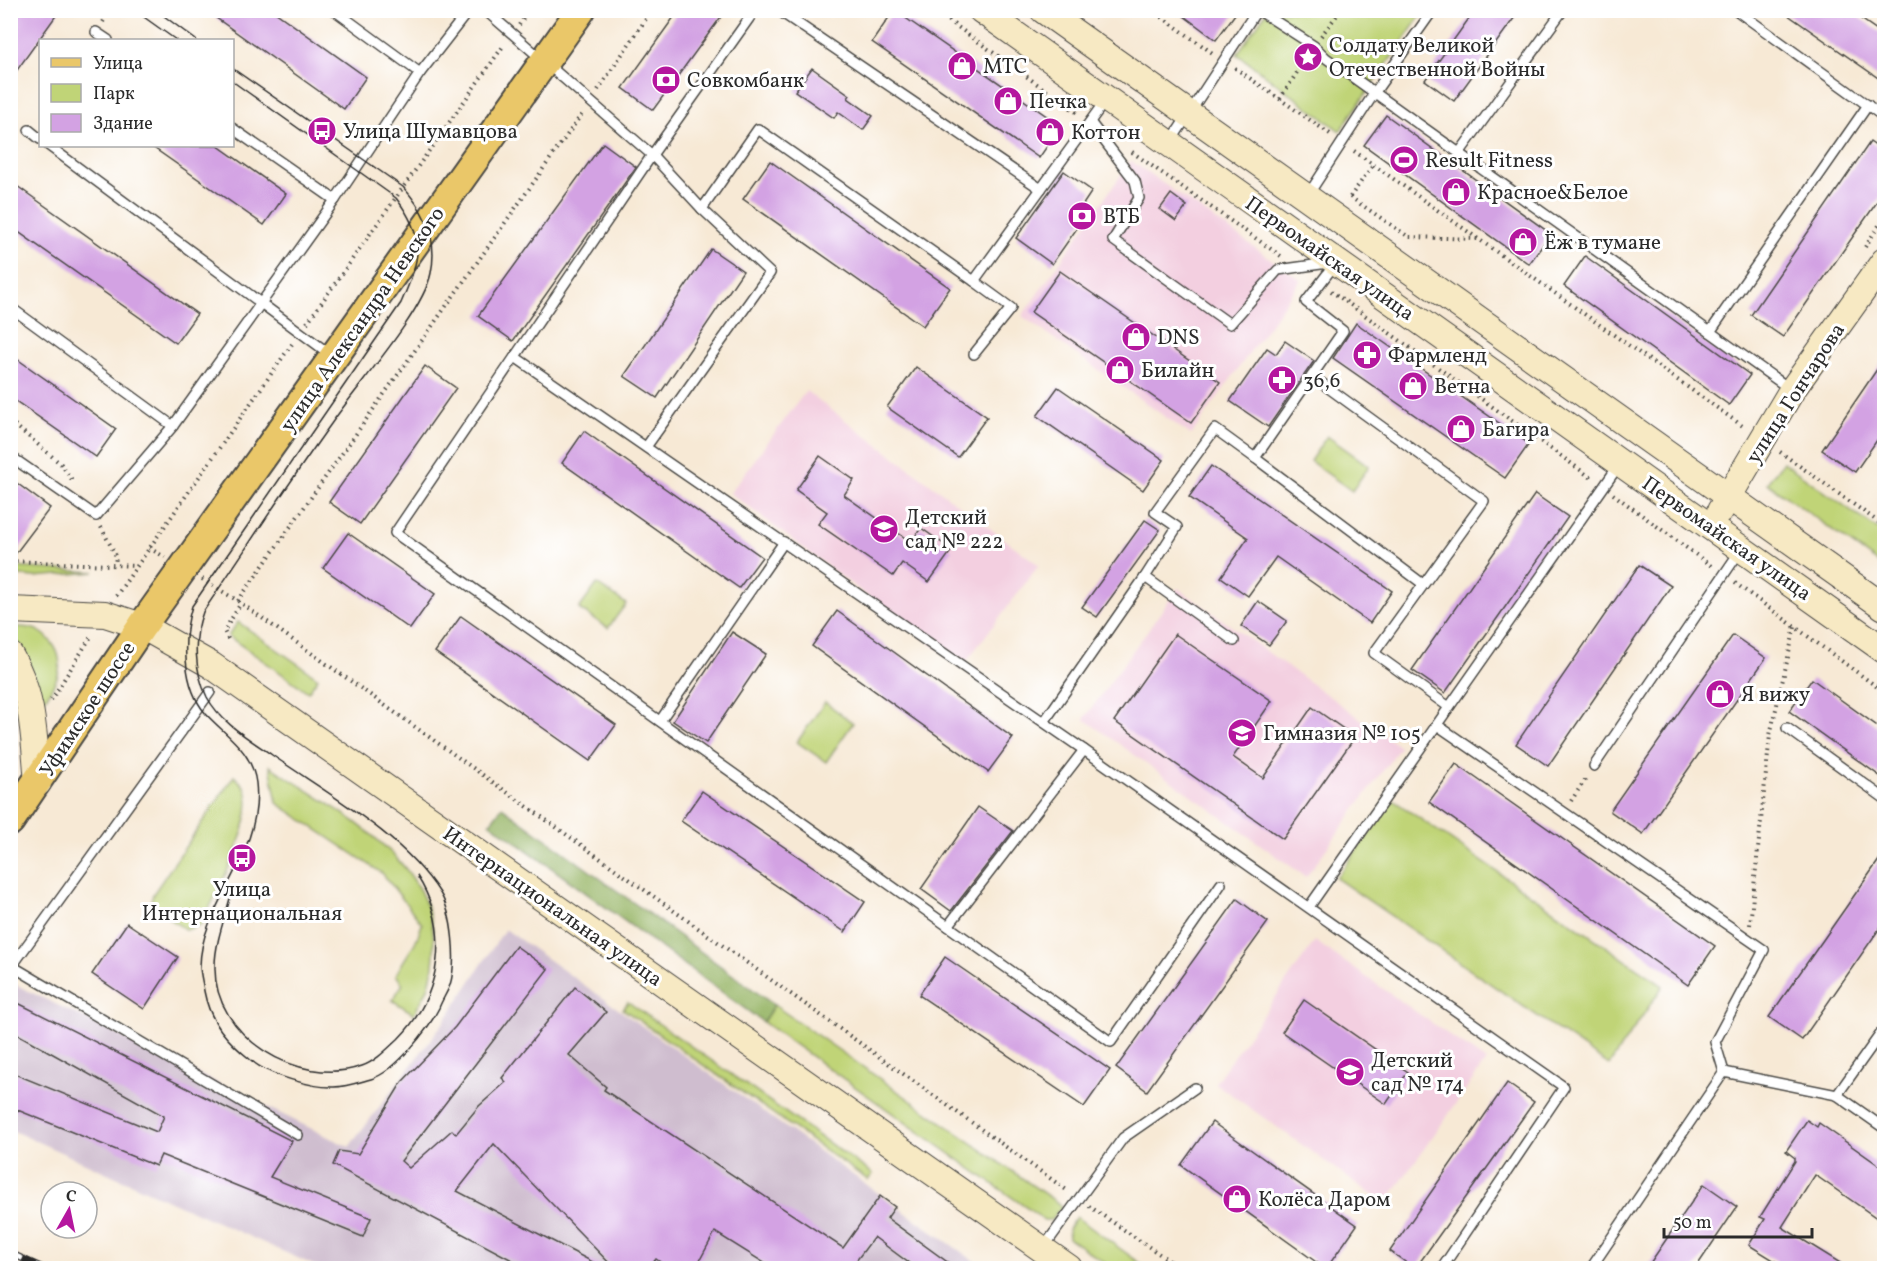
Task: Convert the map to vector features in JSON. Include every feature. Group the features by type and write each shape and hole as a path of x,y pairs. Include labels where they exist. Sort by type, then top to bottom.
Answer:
{"main road":[{"name":"улица Александра Невского","path":"142,626 581,10"},
{"name":"Первомайская улица","path":"981,10 1884,650"},
{"name":"Первомайская улица","path":"1043,10 1884,608"},
{"name":"улица Гончарова","path":"1709,526 1730,498 1761,440 1792,390 1884,261"},
{"name":"Интернациональная улица","path":"10,610 105,614 142,626 211,665 1069,1269"},
{"name":"Уфимское шоссе","path":"10,821 38,783 142,626"},
{"path":"10,655 21,673 34,728 38,783"}],"lane":[{"path":"334,10 420,73"},
{"path":"10,456 96,516 173,426 335,200 420,73 469,10"},
{"path":"485,10 652,155 702,209 770,273 646,447"},
{"path":"755,10 652,155 395,534 1111,1042 1221,884"},
{"path":"778,10 1041,189"},
{"path":"1169,144 1258,10 1314,46 1326,58 1792,390"},
{"path":"1307,197 1341,142 1432,10"},
{"path":"1460,152 1563,10"},
{"path":"1736,10 1884,117"},
{"path":"96,32 106,39"},
{"path":"974,281 1106,99"},
{"path":"1710,332 1868,105"},
{"path":"1090,122 1135,181 1139,198 1113,240 1230,324 1278,270 1336,262"},
{"path":"234,129 335,200"},
{"path":"702,209 758,129 1011,308 974,354"},
{"path":"28,130 39,138"},
{"path":"50,147 334,358"},
{"path":"1255,458 1343,331 1306,302 1336,262"},
{"path":"10,307 173,426"},
{"path":"515,357 1044,722 1564,1087 1442,1269"},
{"path":"1312,376 1484,501 1374,652 1449,707"},
{"path":"1044,722 1177,527 1155,512 1215,429 1423,584"},
{"path":"1309,907 1621,464"},
{"path":"660,721 784,542"},
{"path":"1594,766 1742,549"},
{"path":"1144,577 1234,641"},
{"path":"210,692 12,966 298,1135"},
{"path":"1437,725 1764,950 1715,1042 1724,1072"},
{"path":"1787,728 1884,798"},
{"path":"948,926 1084,750"},
{"path":"1837,1095 1884,1029"},
{"path":"1724,1072 1837,1095 1884,1128"},
{"path":"1591,1269 1724,1072"},
{"path":"1043,1249 1123,1138 1195,1088"}],"path":[{"path":"34,728 135,566 529,10"},
{"path":"652,10 591,101 238,601 652,898 1180,1269"},
{"path":"933,10 1090,122"},
{"path":"1152,10 1884,526"},
{"path":"1280,99 1314,46 1341,10"},
{"path":"1127,148 1298,268"},
{"path":"1350,197 1409,237 1479,239"},
{"path":"1320,284 1884,692"},
{"path":"10,561 135,566"},
{"path":"228,639 224,631 241,603"},
{"path":"1749,939 1770,735 1795,627"},
{"path":"1563,812 1594,766"}],"shaded area":[{"path":"1131,161 1301,280 1191,435 1022,316"},
{"name":"Детский сад № 222","path":"806,391 1039,565 962,667 730,493"},
{"name":"Гимназия № 105","path":"1178,588 1400,747 1306,877 1084,719"},
{"path":"505,929 984,1268 320,1268 11,1130 10,982 349,1147 444,1022"},
{"name":"Детский сад № 174","path":"1315,941 1486,1061 1385,1204 1215,1083"}],"green space":[{"path":"1267,11 1424,11 1340,131 1237,54"},
{"path":"1327,436 1369,466 1352,491 1310,461"},
{"path":"1783,462 1884,534 1884,567 1767,483"},
{"path":"11,567 95,572 34,577 11,575"},
{"path":"597,584 626,604 608,628 579,609"},
{"path":"238,622 318,678 308,692 228,636"},
{"path":"11,626 39,631 57,651 60,666 56,681 43,702 27,659 11,635"},
{"path":"825,702 853,723 826,762 797,742"},
{"path":"270,766 362,827 389,851 412,877 427,907 434,942 429,986 414,1014 392,1000 403,984 396,975 414,945 422,924 383,874 277,803"},
{"path":"234,776 246,790 248,803 246,820 233,858 201,925 186,930 150,905 153,894"},
{"path":"1393,800 1663,986 1609,1065 1336,878"},
{"path":"502,807 774,1005 763,1022 490,823"},
{"path":"628,1002 873,1174 868,1180 623,1009"},
{"path":"774,1005 1062,1206 1051,1220 1044,1220 763,1022"},
{"path":"1076,1217 1147,1268 1112,1268 1069,1238 1068,1229"}],"building":[{"path":"10,10 60,10 39,39 10,80"},
{"path":"205,10 272,10 366,77 344,109"},
{"path":"679,10 726,10 653,110 623,88"},
{"path":"894,10 1061,126 1039,158 872,42"},
{"path":"1176,10 1238,10 1216,40"},
{"path":"1475,10 1520,10 1454,101 1425,80"},
{"path":"1781,10 1848,10 1884,35 1884,82"},
{"path":"812,68 850,95 848,98 873,116 863,130 838,112 834,118 795,91"},
{"path":"1386,115 1551,234 1529,264 1364,145"},
{"path":"1870,142 1884,152 1884,192 1783,337 1751,315"},
{"path":"603,143 636,167 513,341 478,316"},
{"path":"152,147 219,147 286,194 264,225"},
{"path":"770,161 950,288 923,326 743,199"},
{"path":"1064,171 1092,191 1080,209 1087,214 1052,264 1016,238"},
{"path":"17,186 197,314 176,343 10,226 10,196"},
{"path":"1171,194 1187,206 1176,221 1160,209"},
{"path":"711,249 743,271 657,398 624,376"},
{"path":"1585,256 1750,375 1729,405 1564,286"},
{"path":"1060,271 1220,382 1191,423 1031,312"},
{"path":"1356,323 1529,444 1505,478 1333,358"},
{"path":"1285,341 1314,361 1268,427 1230,401 1267,348 1276,354"},
{"path":"10,354 116,429 96,457 10,397"},
{"path":"1884,359 1884,430 1855,472 1822,450"},
{"path":"425,366 456,388 360,524 329,502"},
{"path":"916,367 987,417 958,457 887,407"},
{"path":"1058,387 1164,460 1143,490 1037,416"},
{"path":"584,431 762,557 739,588 562,463"},
{"path":"820,456 854,480 844,495 911,542 921,528 952,550 929,582 902,563 893,576 818,524 827,512 796,490"},
{"path":"1211,466 1392,591 1370,623 1276,557 1248,596 1221,577 1248,538 1189,497"},
{"path":"10,478 50,508 10,561"},
{"path":"1535,494 1568,517 1445,693 1412,670"},
{"path":"1145,520 1160,530 1097,617 1082,607"},
{"path":"348,533 435,594 410,629 323,568"},
{"path":"1639,565 1671,586 1548,766 1516,744"},
{"path":"1258,601 1287,621 1269,645 1241,626"},
{"path":"837,611 1013,738 988,772 812,646"},
{"path":"461,616 616,725 590,761 435,652"},
{"path":"732,632 766,654 706,743 673,721"},
{"path":"1175,634 1272,701 1233,757 1263,778 1312,707 1355,737 1283,839 1114,721"},
{"path":"1733,635 1766,658 1643,834 1610,811"},
{"path":"1812,679 1884,731 1884,779 1789,711"},
{"path":"1456,764 1715,946 1688,985 1429,802"},
{"path":"702,791 865,902 845,932 681,821"},
{"path":"978,807 1013,831 951,911 921,889"},
{"path":"1884,853 1884,922 1802,1040 1769,1017"},
{"path":"1237,899 1268,922 1147,1091 1116,1068"},
{"path":"127,923 178,957 144,1009 92,974"},
{"path":"516,946 548,969 401,1161 409,1168 452,1130 456,1134 479,1106 506,1082 502,1078 575,987 606,1012 569,1055 606,1087 604,1090 843,1248 880,1196 895,1207 887,1218 957,1269 917,1269 874,1237 850,1269 774,1269 715,1232 695,1269 670,1269 656,1259 648,1269 615,1269 494,1144 457,1191 606,1269 529,1269 333,1165 339,1151 358,1154 402,1082 455,1027"},
{"path":"945,957 1110,1070 1084,1107 919,995"},
{"path":"10,999 292,1141 270,1177 371,1218 363,1237 161,1155 156,1166 10,1107 10,1072 157,1132 164,1116 10,1030"},
{"path":"1304,1000 1408,1072 1386,1104 1282,1032"},
{"path":"1507,1083 1534,1102 1415,1269 1390,1251"},
{"path":"1807,1120 1817,1127 1819,1123 1884,1169 1884,1223 1815,1175 1782,1227 1850,1269 1788,1269 1749,1245 1765,1219 1760,1217 1795,1161 1795,1158 1786,1151"},
{"path":"1212,1122 1357,1225 1326,1269 1181,1165"},
{"path":"1704,1184 1737,1207 1695,1269 1646,1269"}],"tram line":[{"path":"134,10 175,39"},
{"path":"156,10 195,39"},
{"path":"234,69 403,187 424,216 433,249 431,273 416,308 315,447 203,612 196,644 199,676 207,697 219,714 245,736 363,817 406,852 440,893 448,913 453,951 452,975 449,988 434,1017 410,1049 390,1068 371,1079 339,1087 303,1083 279,1076 259,1066 243,1054 221,1031 207,1002 200,969 203,943 210,921 251,833 256,809 256,783 254,771 244,752 206,714 192,690 186,662 187,633 192,606 401,303 416,261 416,237 413,225 396,198 234,82"},
{"path":"232,891 215,957 218,992 228,1015 244,1035 264,1051 287,1063 312,1070 338,1071 362,1066 381,1054 413,1022 424,1002 437,961 438,939 435,918 428,896 417,876"}],"railway":[{"path":"10,1253 43,1268"}],"place":[{"name":"Солдату Великой Отечественной Войны","path":"1308,57"},
{"name":"МТС","path":"962,66"},
{"name":"Совкомбанк","path":"666,80"},
{"name":"Печка","path":"1008,101"},
{"name":"Улица Шумавцова","path":"322,131"},
{"name":"Коттон","path":"1050,132"},
{"name":"Result Fitness","path":"1404,160"},
{"name":"Красное&Белое","path":"1456,192"},
{"name":"ВТБ","path":"1082,216"},
{"name":"Ёж в тумане","path":"1523,242"},
{"name":"DNS","path":"1136,337"},
{"name":"Фармленд","path":"1367,355"},
{"name":"Билайн","path":"1120,370"},
{"name":"36,6","path":"1282,380"},
{"name":"Ветна","path":"1413,386"},
{"name":"Багира","path":"1461,429"},
{"name":"Детский сад № 222","path":"884,529"},
{"name":"Я вижу","path":"1720,694"},
{"name":"Гимназия № 105","path":"1242,733"},
{"name":"Улица Интернациональная","path":"242,858"},
{"name":"Детский сад № 174","path":"1350,1072"},
{"name":"Колёса Даром","path":"1237,1199"}]}
